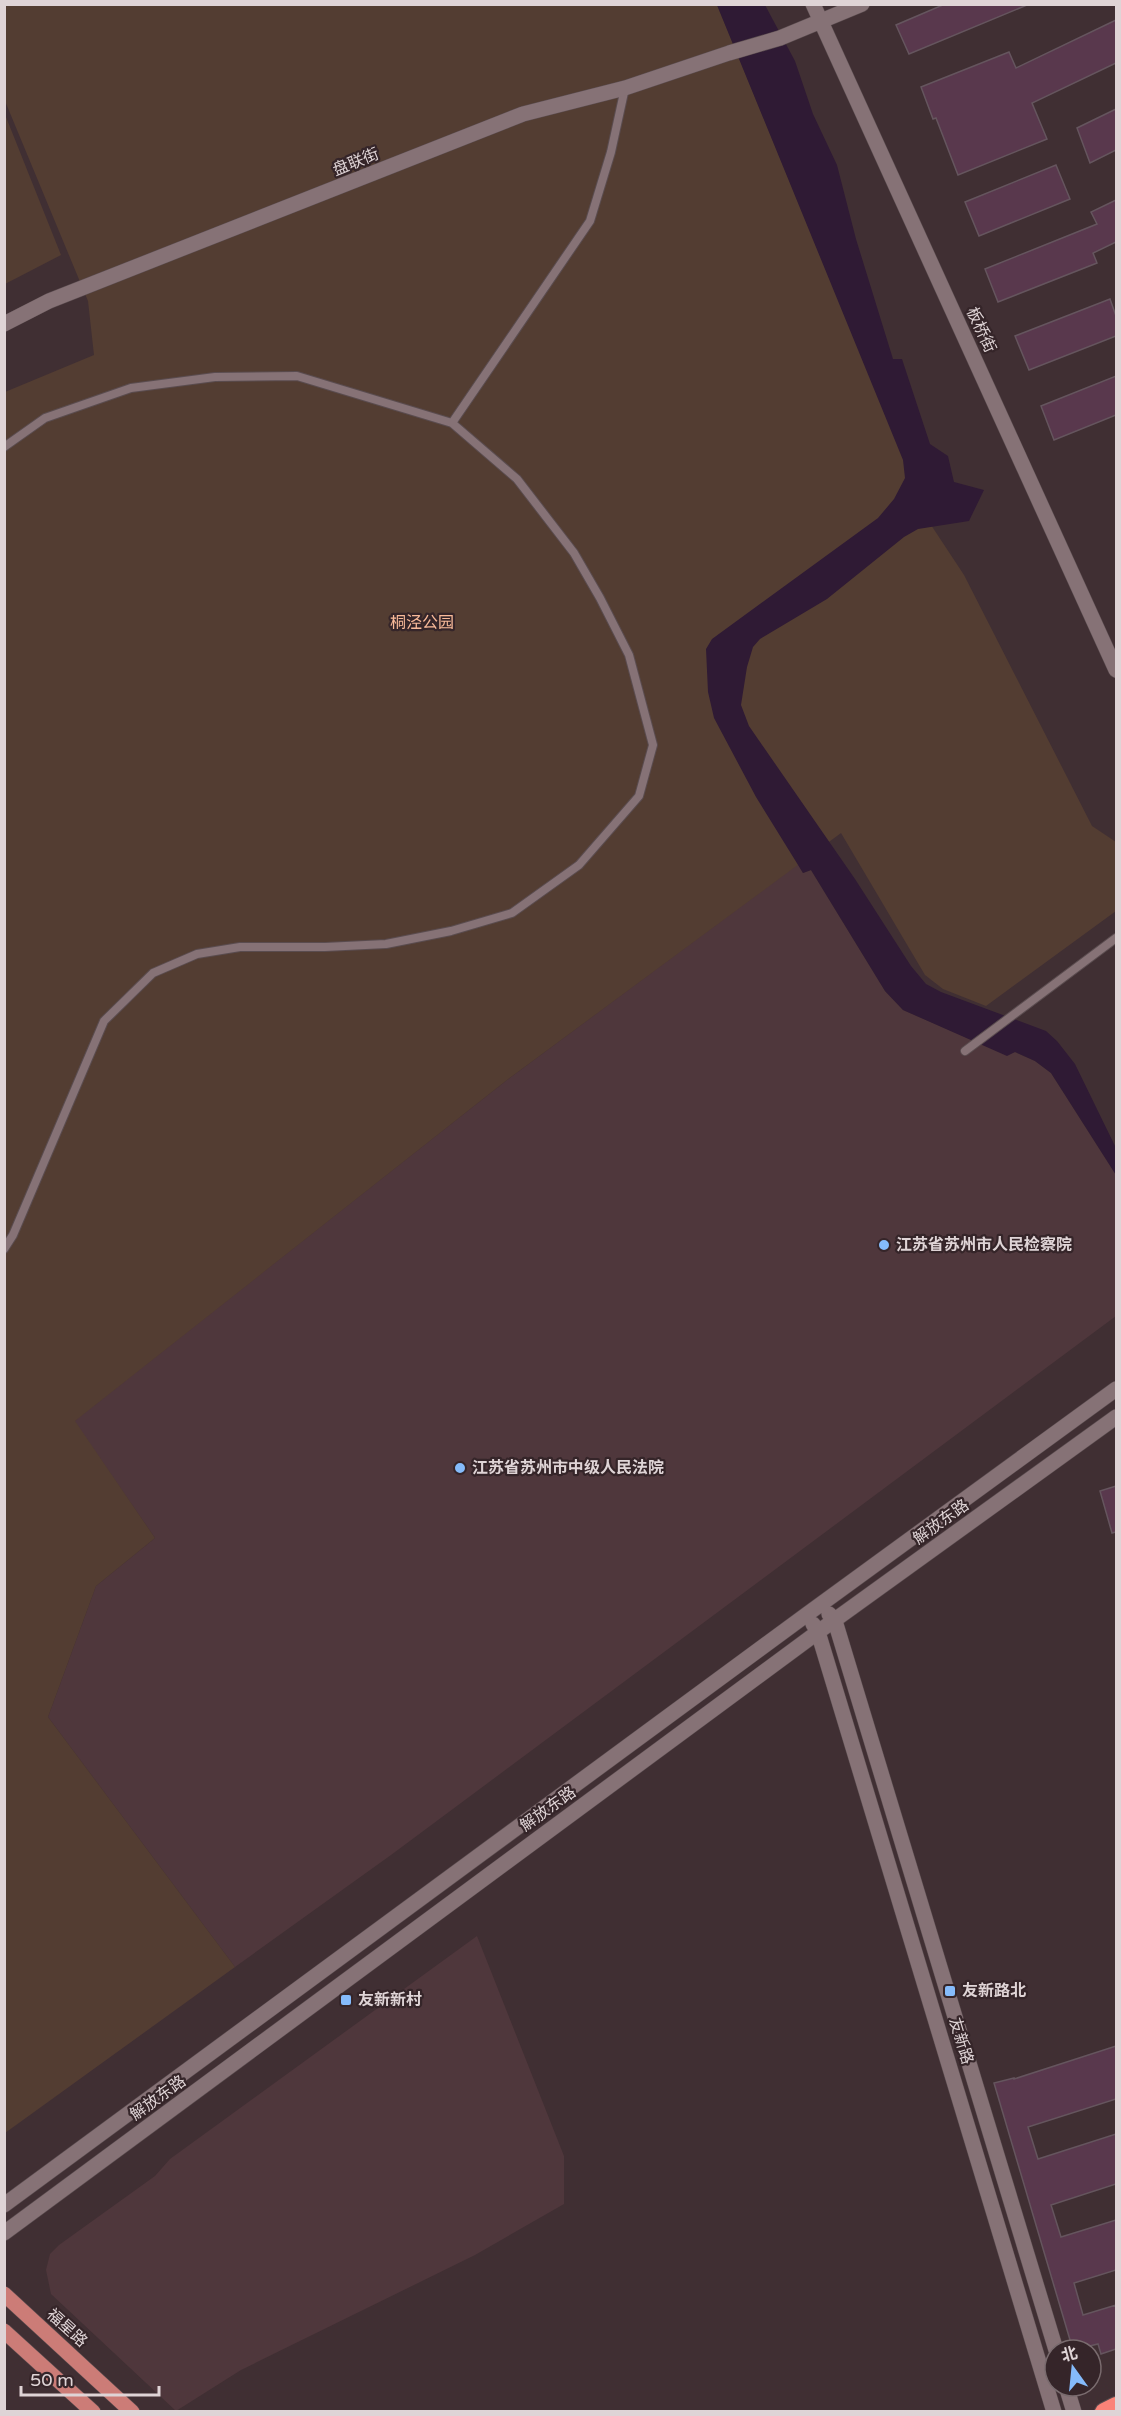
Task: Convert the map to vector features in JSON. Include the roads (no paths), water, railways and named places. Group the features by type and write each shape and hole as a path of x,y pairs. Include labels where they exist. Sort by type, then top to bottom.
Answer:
{"highway":[{"path":"1104,2412 1116,2406"}],"main road":[{"name":"板桥街","path":"813,4 1116,670"},
{"name":"盘联街","path":"4,324 49,301 523,114 625,88 780,38 862,4"},
{"name":"解放东路","path":"4,2205 821,1603 1116,1389"},
{"name":"解放东路","path":"4,2234 818,1632 1116,1417"},
{"name":"友新路","path":"821,1603 835,1621 1052,2338"},
{"name":"友新路","path":"806,1615 818,1632 1054,2412"},
{"name":"福星路","path":"4,2295 132,2412"},
{"path":"4,2331 93,2412"}],"lane":[{"path":"452,423 590,221 611,152 625,88"},
{"path":"4,447 45,418 131,388 215,377 297,376 452,423 517,479 574,553 629,655 653,745 639,796 579,865 512,914 451,931 386,944 240,947 207,952 153,973 104,1022 13,1235 4,1250"},
{"path":"965,1051 1116,938"}],"place":[{"name":"江苏省苏州市人民检察院","path":"884,1245"},
{"name":"江苏省苏州市中级人民法院","path":"460,1468"},
{"name":"友新路北","path":"950,1991"},
{"name":"友新新村","path":"346,2000"}],"park label":[{"name":"桐泾公园","path":"422,623"}]}
